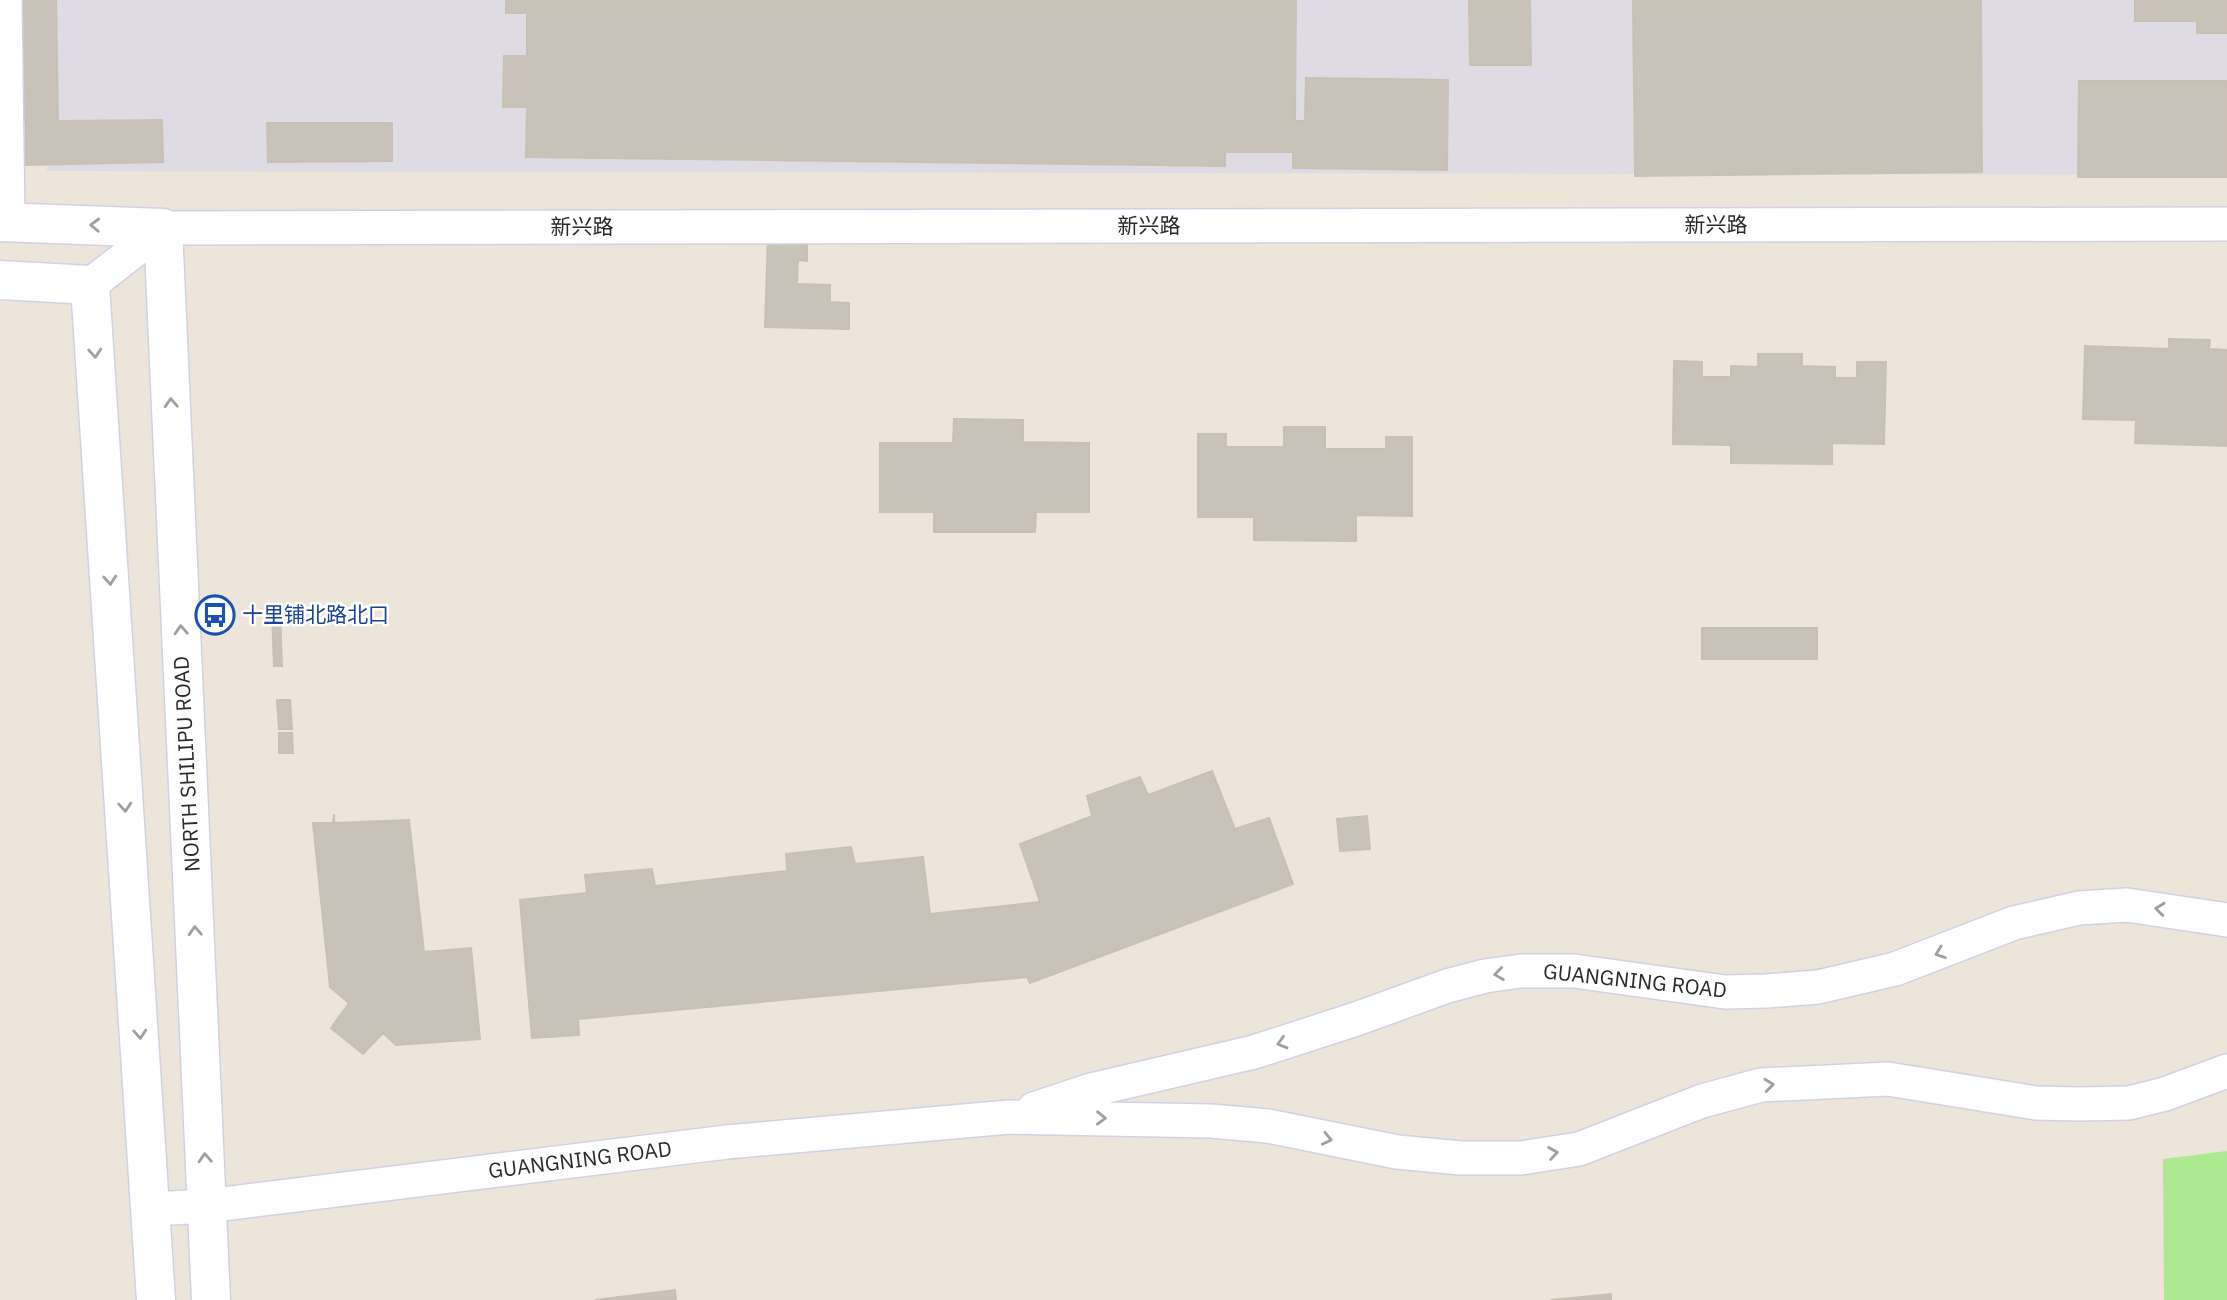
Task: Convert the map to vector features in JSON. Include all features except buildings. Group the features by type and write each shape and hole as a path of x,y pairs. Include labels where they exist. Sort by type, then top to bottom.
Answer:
{"street":[{"path":"5,0 4,222 163,228"},
{"name":"新兴路","path":"163,228 2227,225"},
{"path":"0,280 90,285 163,228"},
{"name":"NORTH SHILIPU ROAD","path":"163,228 211,1300"},
{"path":"90,285 156,1300"},
{"name":"GUANGNING ROAD","path":"1009,1117 1091,1090 1254,1052 1447,986 1485,976 1521,971 1574,971 1695,989 1766,991 1818,987 1882,972 2014,923 2079,908 2127,905 2227,920"},
{"name":"GUANGNING ROAD","path":"152,1209 207,1206 727,1142 1009,1117 1211,1121 1268,1126 1397,1152 1461,1158 1521,1158 1579,1149 1702,1101 1762,1085 1888,1079 2036,1102 2092,1104 2129,1102 2165,1094 2227,1071"}],"shaded area":[{"path":"48,0 2227,0 2227,175 47,171"}],"green space":[{"path":"2227,1151 2227,1300 2164,1300 2163,1159"}],"place":[{"name":"十里铺北路北口","path":"215,615"}]}
